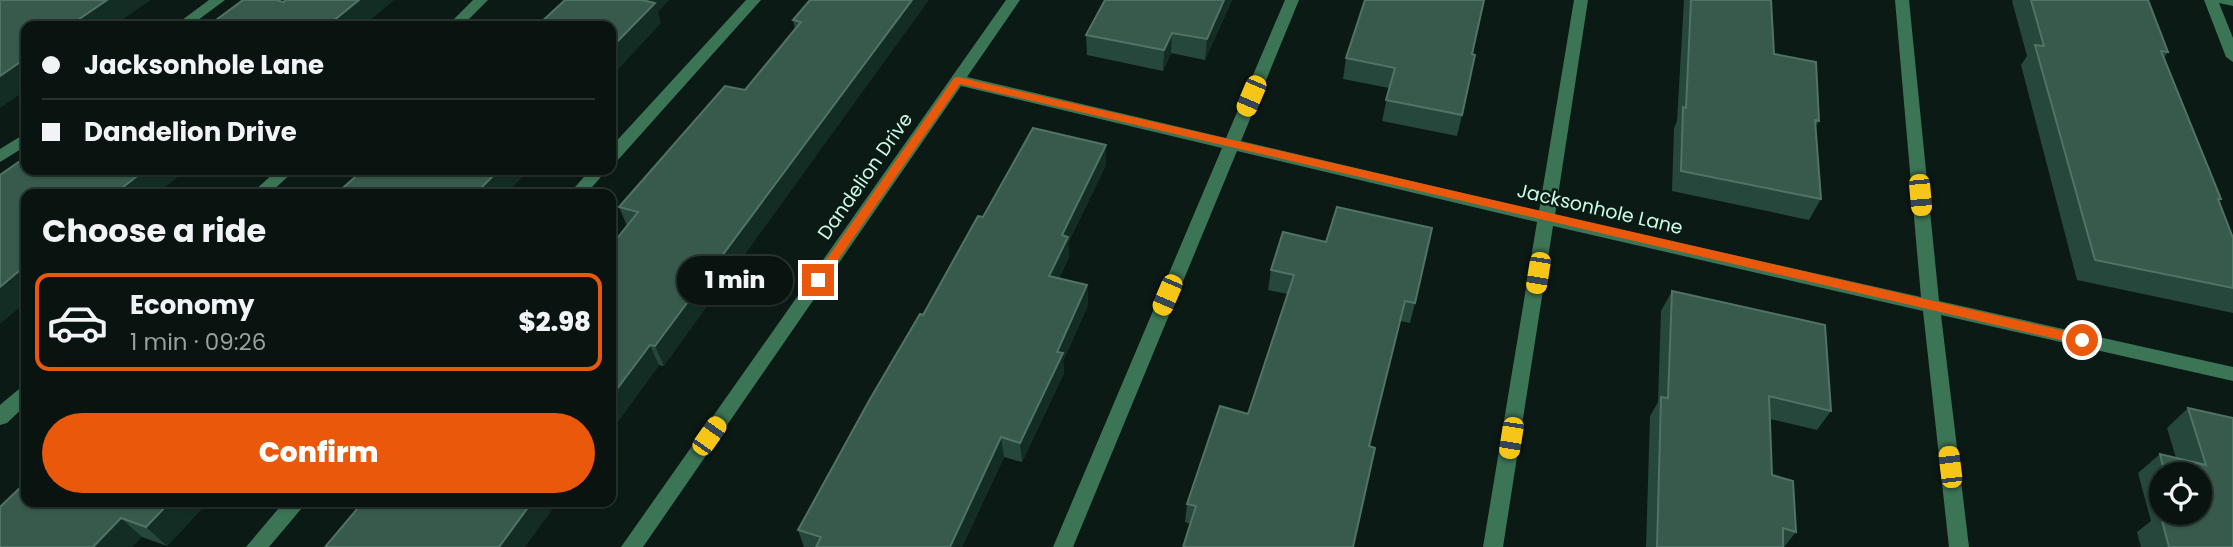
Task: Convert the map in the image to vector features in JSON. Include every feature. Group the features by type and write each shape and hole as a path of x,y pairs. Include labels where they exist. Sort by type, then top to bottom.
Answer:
{"street":[{"path":"188,21 218,0"},
{"path":"459,21 481,0"},
{"path":"616,152 754,0"},
{"name":"Dandelion Drive","path":"631,547 1013,0"},
{"path":"1063,547 1292,0"},
{"path":"1493,547 1548,219 1581,0"},
{"path":"1902,0 1931,306 1959,547"},
{"path":"2211,0 2233,57"},
{"path":"2224,0 2233,2"},
{"name":"Jacksonhole Lane","path":"958,80 1548,219 2233,374"},
{"path":"0,157 21,142"},
{"path":"265,189 281,175"},
{"path":"582,189 594,175"},
{"path":"0,417 21,398"},
{"path":"256,547 292,507"}],"building":[{"path":"0,0 107,0 76,21 21,21 21,61 0,76"},
{"path":"243,0 359,0 333,21 215,21"},
{"path":"565,0 642,0 655,3 616,43 616,21 542,21"},
{"path":"810,0 912,0 655,346 650,345 616,390 616,240 638,212 619,207 725,86 745,90 801,22 793,20"},
{"path":"1105,0 1224,0 1207,39 1172,33 1164,50 1086,35"},
{"path":"1365,0 1484,0 1462,115 1386,100 1395,68 1346,58"},
{"path":"1691,0 1771,0 1774,54 1816,62 1819,121 1815,120 1821,199 1681,171"},
{"path":"2031,0 2148,0 2168,52 2161,51 2221,199 2218,199 2233,238 2233,288 2095,260 2035,45 2044,46"},
{"path":"1033,128 1106,145 1062,235 1068,237 1049,276 1087,285 1057,352 1063,353 1020,443 1001,437 950,547 816,547 821,537 798,530 870,399 920,314 923,315 978,216 983,217"},
{"path":"21,160 21,175 139,175 120,189 21,189 21,269 0,287 0,175"},
{"path":"357,175 494,175 480,189 342,189"},
{"path":"1337,207 1432,228 1415,303 1405,301 1369,446 1375,448 1353,547 1183,547 1196,506 1187,504 1220,406 1248,414 1294,275 1271,270 1283,232 1326,242"},
{"path":"1672,291 1825,325 1831,411 1769,396 1772,475 1793,481 1796,532 1783,528 1783,547 1657,547 1661,397 1668,398"},
{"path":"2188,408 2233,418 2233,547 2169,547 2163,525 2212,525 2212,462 2205,462"},
{"path":"2160,454 2193,462 2162,462"},
{"path":"21,487 21,507 165,507 146,527 121,518 93,547 0,547 0,507"},
{"path":"359,507 528,507 499,547 325,547"}],"route":[{"path":"818,280 958,80 1548,219 2082,340"}]}
